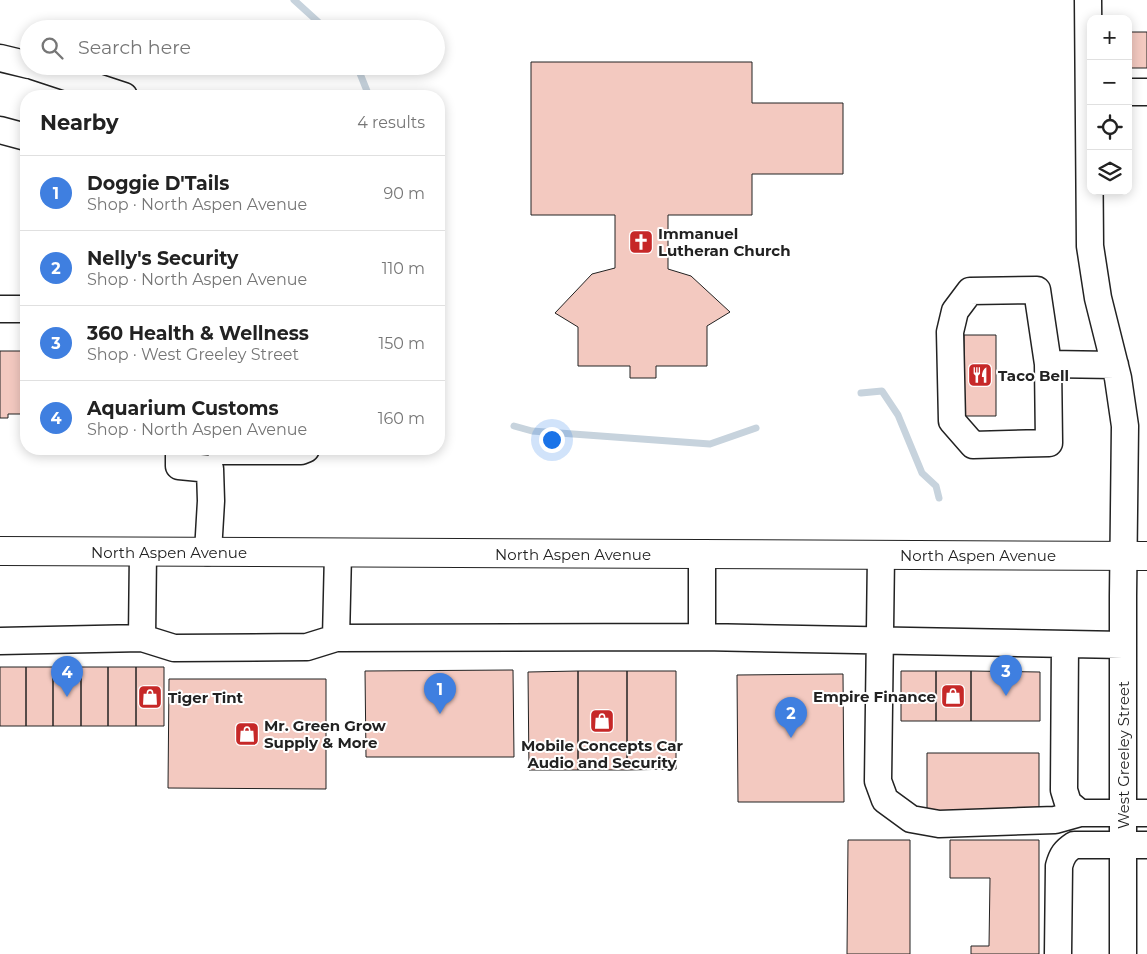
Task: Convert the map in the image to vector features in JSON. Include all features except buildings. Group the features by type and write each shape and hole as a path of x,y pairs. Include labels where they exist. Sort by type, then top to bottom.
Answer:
{"main road":[{"name":"North Aspen Avenue","path":"0,551 1135,556"}],"street":[{"name":"West Greeley Street","path":"1088,0 1089,60"},
{"path":"0,58 20,63"},
{"path":"60,75 106,90"},
{"path":"1132,92 1147,92"},
{"name":"West Greeley Street","path":"1090,105 1090,246 1098,298 1115,365 1125,426 1136,443 1135,556 1123,645 1135,813 1135,845 1123,954"},
{"path":"0,130 20,135"},
{"path":"1037,290 1048,364 1049,443 973,445 952,421 950,332 955,311 970,291 1037,290"},
{"path":"0,308 20,309"},
{"path":"1048,364 1115,365"},
{"path":"179,455 179,466 217,456 234,455"},
{"path":"208,552 211,502 217,456"},
{"path":"142,638 143,552"},
{"path":"336,638 338,553"},
{"path":"702,554 702,637"},
{"path":"881,555 878,781 885,800 911,819 939,824 1054,820 1080,813 1135,813"},
{"path":"0,641 142,638 174,648 308,647 336,638 702,637 1123,645"},
{"path":"1065,644 1064,790 1068,803 1080,813"},
{"path":"1058,954 1059,866 1066,850 1074,845 1135,845"}],"waterway":[{"path":"294,0 316,20"},
{"path":"361,75 367,90"},
{"path":"861,393 882,391 898,415 922,473 936,486 939,498"},
{"path":"514,426 532,431 710,444 756,428"}],"place":[{"name":"Immanuel Lutheran Church","path":"641,242"},
{"name":"Taco Bell","path":"980,375"},
{"name":"Empire Finance","path":"953,696"},
{"name":"360 Health & Wellness","path":"1006,696"},
{"name":"Aquarium Customs","path":"67,697"},
{"name":"Tiger Tint","path":"150,697"},
{"name":"Doggie D'Tails","path":"440,714"},
{"name":"Mobile Concepts Car Audio and Security","path":"602,721"},
{"name":"Mr. Green Grow Supply & More","path":"247,734"},
{"name":"Nelly's Security","path":"791,738"}]}
